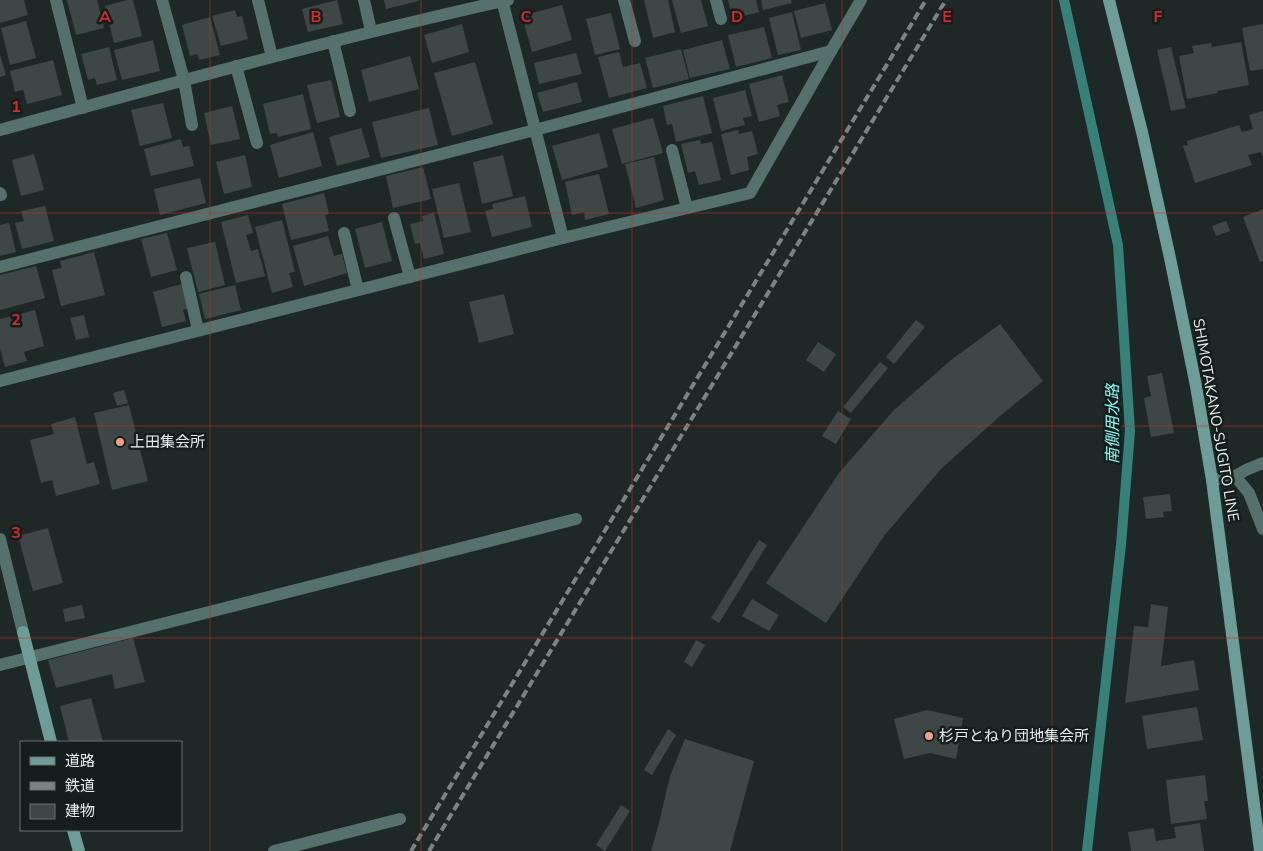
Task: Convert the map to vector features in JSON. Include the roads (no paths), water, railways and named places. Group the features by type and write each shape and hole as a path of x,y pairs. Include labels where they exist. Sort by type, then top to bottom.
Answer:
{"main road":[{"name":"SHIMOTAKANO-SUGITO LINE","path":"1109,0 1142,132 1196,386 1212,480 1260,851"},
{"path":"23,632 51,741"},
{"path":"73,831 79,851"}],"street":[{"path":"56,0 83,108"},
{"path":"162,0 184,80 192,124"},
{"path":"258,0 272,57"},
{"path":"364,0 371,31"},
{"path":"0,130 371,31 504,0 563,238"},
{"path":"624,0 635,41"},
{"path":"716,0 721,19"},
{"path":"0,381 563,238 750,193 861,0"},
{"path":"333,41 350,111"},
{"path":"0,267 535,130 830,51"},
{"path":"236,66 257,143"},
{"path":"672,150 687,208"},
{"path":"394,218 410,277"},
{"path":"344,233 358,290"},
{"path":"186,277 198,330"},
{"path":"1212,480 1235,476 1263,463"},
{"path":"1235,476 1249,494 1263,530"},
{"path":"0,665 576,519"},
{"path":"0,539 23,632"},
{"path":"274,851 400,819"}],"waterway":[{"name":"南側用水路","path":"1064,0 1118,245 1130,431 1121,545 1087,851"}],"railway":[{"path":"411,851 926,0"},
{"path":"429,851 946,0"}],"place":[{"name":"上田集会所","path":"120,442"},
{"name":"杉戸とねり団地集会所","path":"929,736"}]}
